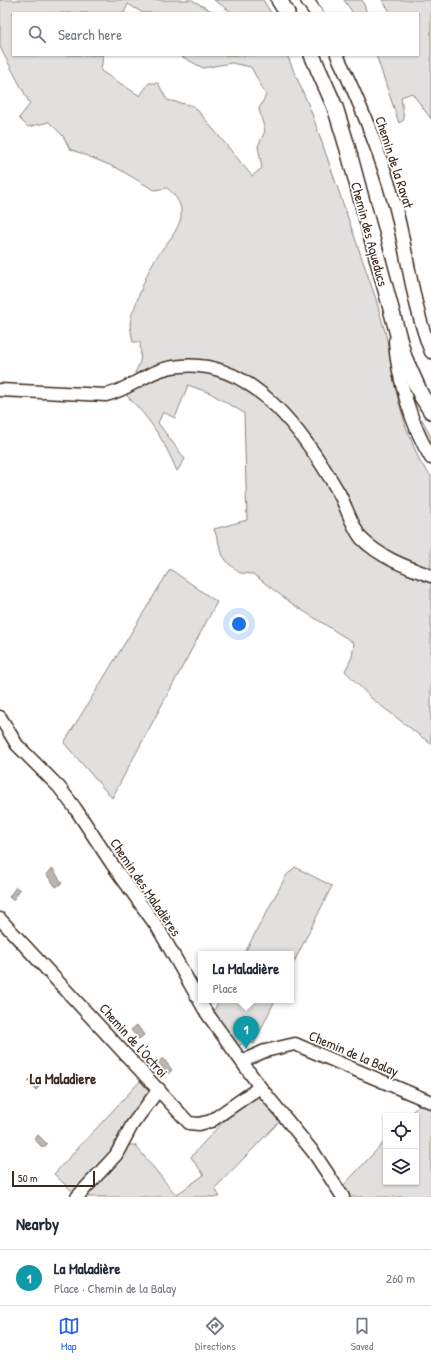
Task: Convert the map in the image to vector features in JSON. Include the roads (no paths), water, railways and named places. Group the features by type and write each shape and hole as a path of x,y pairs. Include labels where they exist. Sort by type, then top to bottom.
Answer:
{"main road":[{"path":"278,0 286,12"},
{"name":"Chemin des Aqueducs","path":"312,56 335,107 404,357 421,395 431,411"}],"street":[{"path":"307,0 315,12"},
{"name":"Chemin de la Ravat","path":"337,56 376,145 395,205 418,314 431,352"},
{"path":"393,319 396,362 412,416 431,458"},
{"path":"0,390 74,395 106,395 119,392 145,375 166,368 182,365 215,368 244,380 260,391 295,428 329,476 361,538 382,555 431,576"},
{"name":"Chemin des Maladières","path":"0,717 17,745 59,787 75,808 112,864 158,928 198,998"},
{"name":"Chemin de l'Octroi","path":"0,919 189,1123 199,1124 211,1121 260,1087"},
{"name":"Chemin des Maladières","path":"201,1003 260,1087 314,1153 343,1197"},
{"name":"Chemin de la Balay","path":"242,1061 265,1051 295,1044 431,1102"},
{"path":"77,1197 116,1155 132,1125 159,1089"}],"place":[{"name":"La Maladière","path":"246,1049"}],"district":[{"name":"La Maladiere","path":"63,1078"}]}
